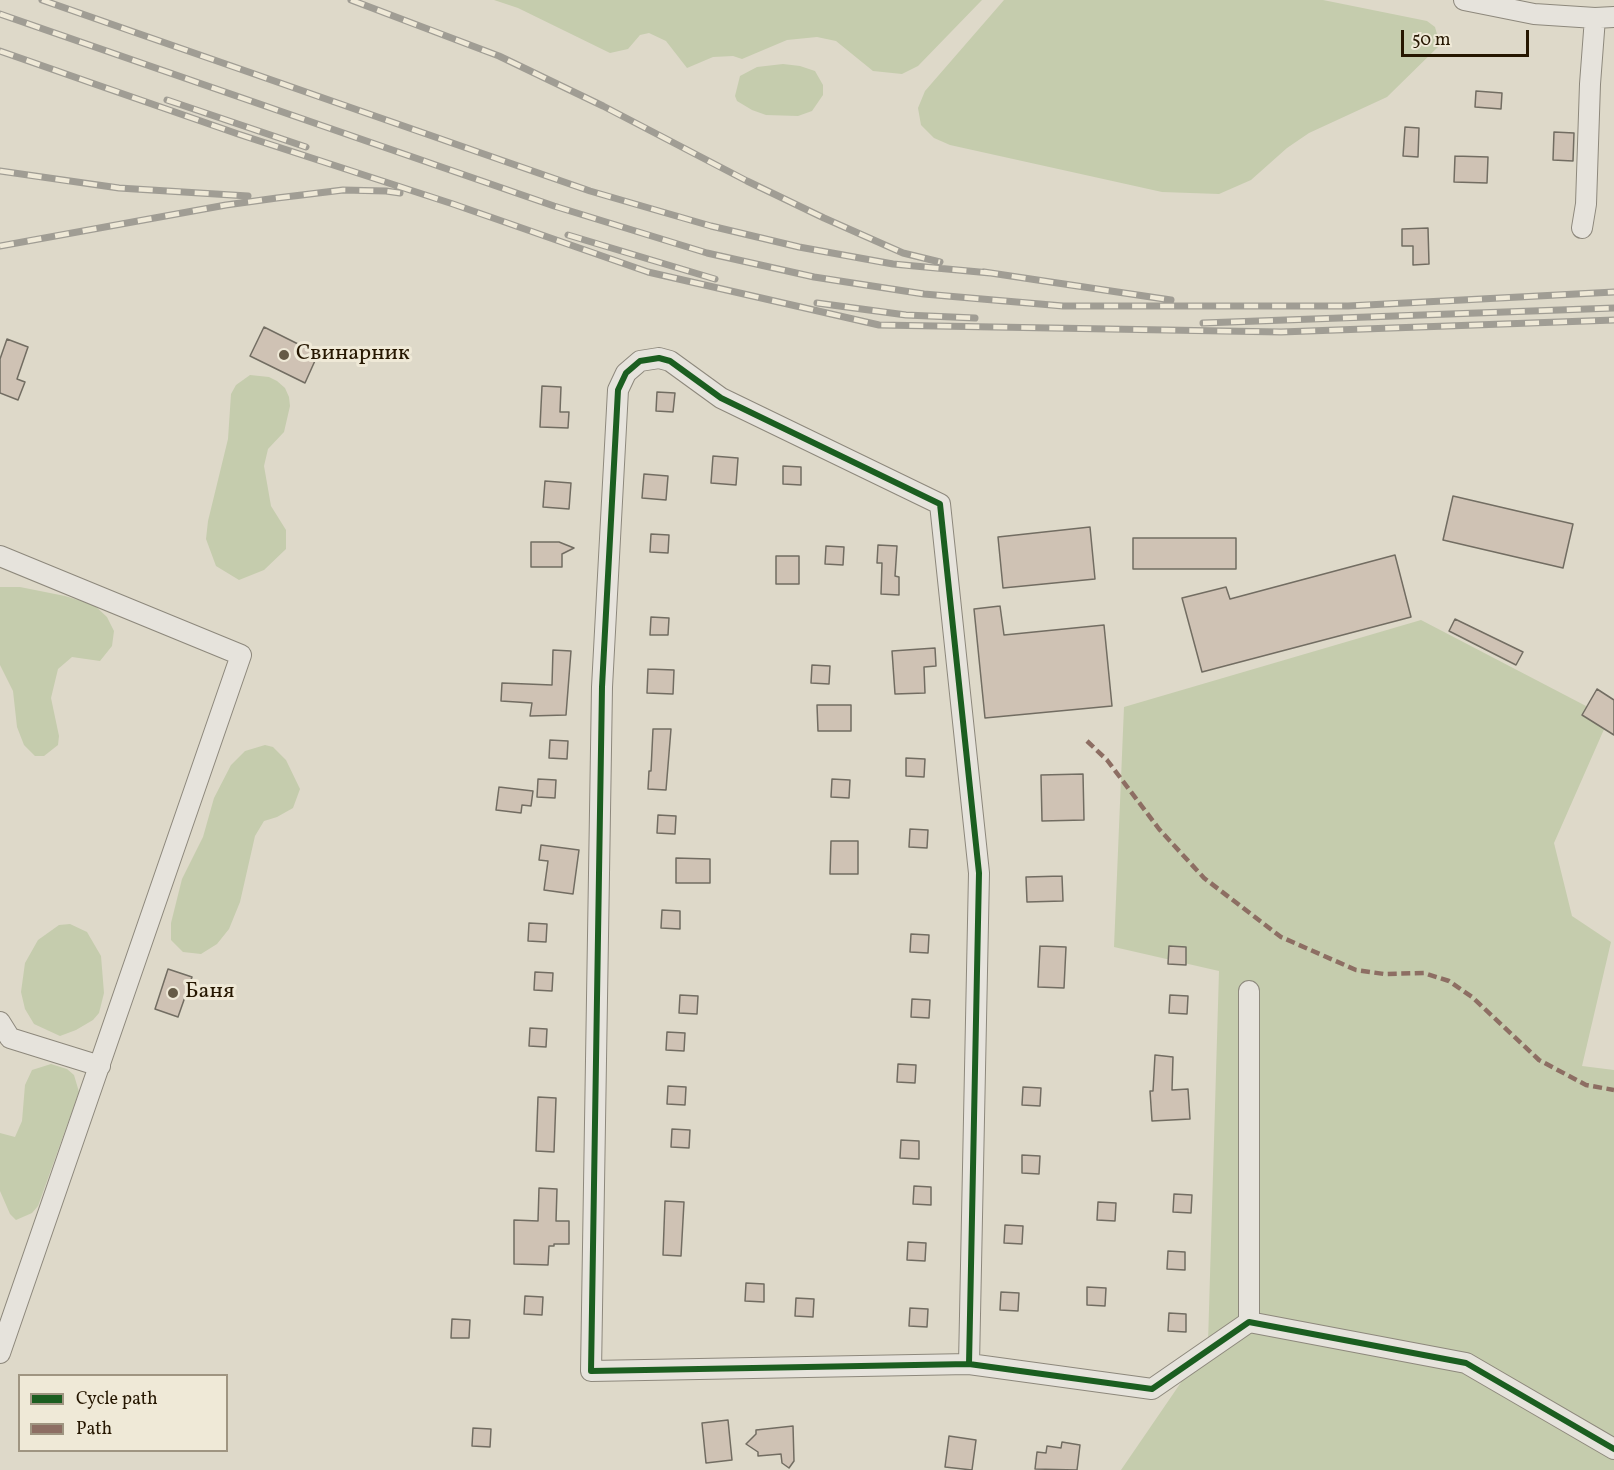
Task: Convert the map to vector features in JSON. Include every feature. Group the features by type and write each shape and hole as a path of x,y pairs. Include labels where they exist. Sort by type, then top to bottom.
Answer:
{"street":[{"path":"1464,0 1534,14 1605,17 1590,84 1586,204 1582,228"},
{"path":"969,1364 979,873 940,504 721,398 670,362 659,358 640,361 626,372 618,390 602,687 591,1371 969,1364 1152,1389 1249,1322 1466,1363 1614,1449"},
{"path":"0,556 241,655 0,1353"},
{"path":"1249,991 1249,1322"},
{"path":"0,1022 10,1038 100,1066"}],"green space":[{"path":"494,0 982,0 918,66 902,74 873,71 836,41 817,37 787,40 742,59 733,56 713,57 687,68 666,41 649,33 640,35 628,49 610,53 518,8"},
{"path":"1004,0 1323,0 1427,21 1435,27 1440,45 1387,97 1309,133 1287,148 1251,180 1219,194 1162,192 950,145 934,138 921,125 918,108 925,91"},
{"path":"783,64 815,71 823,85 823,95 812,111 798,116 766,115 737,101 735,96 740,76 757,67"},
{"path":"250,375 269,377 277,381 285,388 289,397 290,406 284,432 268,449 264,466 271,506 286,530 286,549 264,570 239,580 216,566 206,539 208,521 228,439 231,394 236,385"},
{"path":"0,587 20,587 65,596 94,605 107,617 114,631 112,646 100,661 72,657 58,669 51,698 59,736 58,745 44,756 35,756 24,745 17,727 13,691 0,665"},
{"path":"1421,620 1609,718 1554,843 1572,916 1611,942 1582,1066 1614,1070 1614,1470 1121,1470 1208,1343 1219,971 1114,947 1124,707"},
{"path":"265,745 273,747 286,760 300,789 293,808 264,821 255,836 240,902 229,929 217,944 201,954 183,952 171,940 171,923 182,879 203,837 214,798 231,765 245,751"},
{"path":"70,924 87,932 101,956 104,993 99,1013 93,1020 60,1036 34,1024 25,1009 21,992 25,963 38,940 59,925"},
{"path":"51,1064 67,1069 74,1075 79,1092 38,1206 32,1213 16,1220 10,1214 0,1191 0,1133 15,1137 22,1121 25,1085 32,1070"}],"building":[{"path":"1476,91 1502,93 1501,109 1475,107"},
{"path":"1405,127 1419,128 1418,157 1403,156"},
{"path":"1554,132 1574,133 1573,161 1553,160"},
{"path":"1455,156 1488,157 1487,183 1454,182"},
{"path":"1428,228 1429,264 1413,265 1413,246 1402,246 1402,229"},
{"name":"Свинарник","path":"264,327 318,354 305,383 250,356"},
{"path":"7,339 28,347 17,379 25,382 18,400 0,393 0,359"},
{"path":"542,386 561,387 560,412 569,412 568,428 540,427"},
{"path":"657,392 675,393 673,412 656,411"},
{"path":"713,456 738,458 736,485 711,483"},
{"path":"783,466 801,467 801,485 783,484"},
{"path":"644,474 668,476 666,500 642,498"},
{"path":"545,481 571,483 569,509 543,507"},
{"path":"1453,496 1573,524 1563,568 1443,540"},
{"path":"1090,527 1095,579 1003,588 998,537"},
{"path":"651,534 669,535 668,553 650,552"},
{"path":"1133,538 1236,538 1236,569 1133,569"},
{"path":"531,542 559,542 574,548 562,554 562,567 531,567"},
{"path":"878,545 897,546 895,576 899,577 899,595 881,594 882,563 877,563"},
{"path":"826,546 844,547 843,565 825,564"},
{"path":"1395,555 1411,617 1202,672 1182,598 1226,587 1230,599"},
{"path":"776,556 799,556 799,584 776,584"},
{"path":"1000,606 1004,635 1104,625 1112,706 985,718 974,609"},
{"path":"651,617 669,618 668,635 650,635"},
{"path":"1455,619 1523,652 1516,665 1449,631"},
{"path":"935,648 936,666 924,667 925,693 895,694 892,651"},
{"path":"553,650 571,651 566,715 530,716 532,703 501,701 502,683 552,685"},
{"path":"812,665 830,666 829,684 811,683"},
{"path":"648,669 674,670 673,694 647,693"},
{"path":"1597,689 1614,700 1614,735 1582,715"},
{"path":"817,705 851,705 851,731 818,731"},
{"path":"653,729 671,729 666,790 648,789"},
{"path":"550,740 568,741 567,759 549,758"},
{"path":"906,758 925,759 924,777 906,776"},
{"path":"1083,774 1084,820 1042,821 1041,775"},
{"path":"538,779 556,780 555,798 537,797"},
{"path":"832,779 850,780 849,798 831,797"},
{"path":"499,787 533,791 531,806 522,805 521,813 496,810"},
{"path":"658,815 676,816 675,834 657,833"},
{"path":"910,829 928,830 927,848 909,847"},
{"path":"831,841 858,841 858,874 830,874"},
{"path":"541,845 579,850 573,894 544,890 548,861 539,860"},
{"path":"676,858 710,859 710,883 676,883"},
{"path":"1062,876 1063,901 1027,902 1026,877"},
{"path":"662,910 680,911 680,929 661,928"},
{"path":"529,923 547,924 546,942 528,941"},
{"path":"911,934 929,935 928,953 910,952"},
{"path":"1040,946 1066,947 1064,988 1038,987"},
{"path":"1169,946 1186,947 1186,965 1168,964"},
{"name":"Баня","path":"168,969 192,977 178,1017 155,1009"},
{"path":"535,972 553,973 552,991 534,990"},
{"path":"680,995 698,996 697,1014 679,1013"},
{"path":"1170,995 1188,996 1187,1014 1169,1013"},
{"path":"912,999 930,1000 929,1018 911,1017"},
{"path":"530,1028 547,1029 546,1047 529,1046"},
{"path":"667,1032 685,1033 684,1051 666,1050"},
{"path":"1155,1055 1173,1057 1172,1090 1188,1089 1190,1119 1152,1121 1150,1091 1153,1091"},
{"path":"898,1064 916,1065 915,1083 897,1082"},
{"path":"668,1086 686,1087 685,1105 667,1104"},
{"path":"1023,1087 1041,1088 1040,1106 1022,1105"},
{"path":"538,1097 556,1098 554,1152 536,1151"},
{"path":"672,1129 690,1130 689,1148 671,1147"},
{"path":"901,1140 919,1141 919,1159 900,1158"},
{"path":"1022,1155 1040,1156 1039,1174 1022,1173"},
{"path":"914,1186 931,1187 931,1205 913,1204"},
{"path":"539,1188 557,1189 556,1221 569,1221 569,1244 549,1246 548,1265 514,1264 514,1220 538,1221"},
{"path":"1174,1194 1192,1195 1191,1213 1173,1212"},
{"path":"665,1201 684,1202 681,1256 663,1255"},
{"path":"1098,1202 1116,1203 1115,1221 1097,1220"},
{"path":"1005,1225 1023,1226 1022,1244 1004,1243"},
{"path":"908,1242 926,1243 925,1261 907,1260"},
{"path":"1168,1251 1185,1252 1185,1270 1167,1269"},
{"path":"746,1283 764,1284 764,1302 745,1301"},
{"path":"1087,1287 1106,1288 1105,1306 1087,1305"},
{"path":"1001,1292 1019,1293 1018,1311 1000,1310"},
{"path":"525,1296 543,1297 542,1315 524,1314"},
{"path":"796,1298 814,1299 813,1317 795,1316"},
{"path":"910,1308 928,1309 927,1327 909,1326"},
{"path":"1169,1313 1186,1314 1186,1332 1168,1331"},
{"path":"452,1319 470,1320 469,1338 451,1338"},
{"path":"728,1420 732,1460 706,1463 702,1423"},
{"path":"793,1426 794,1461 789,1468 782,1463 781,1454 758,1456 758,1452 746,1444 756,1434 756,1430"},
{"path":"473,1428 491,1429 490,1447 472,1446"},
{"path":"949,1436 976,1440 972,1470 945,1467"},
{"path":"1062,1442 1080,1445 1077,1470 1035,1469 1037,1452 1046,1453 1047,1446 1061,1448"}],"railway":[{"path":"42,0 590,191 711,226 799,247 893,264 990,273"},
{"path":"351,0 499,56 824,218 903,253 940,262"},
{"path":"0,14 554,206 707,253 814,277 924,294 1063,306 1348,306 1614,292"},
{"path":"0,51 648,272 879,325 1281,332 1614,320"},
{"path":"167,100 306,147"},
{"path":"0,171 119,188 248,196"},
{"path":"0,246 226,205 277,198 343,190 400,193"},
{"path":"568,235 715,279"},
{"path":"984,272 1171,300"},
{"path":"817,303 906,315 975,318"},
{"path":"1203,323 1614,308"}],"marked path":[{"path":"1087,741 1107,760 1159,829 1204,878 1281,937 1356,970 1384,974 1424,973 1449,981 1472,997 1539,1060 1586,1085 1614,1090"}],"cycle path":[{"path":"969,1364 591,1371 602,687 618,390 626,373 640,361 659,358 670,361 721,398 940,504 979,873 969,1364 1152,1389 1249,1322 1466,1363 1614,1449"}],"place":[{"name":"Свинарник","path":"284,355"},
{"name":"Баня","path":"173,993"}]}
